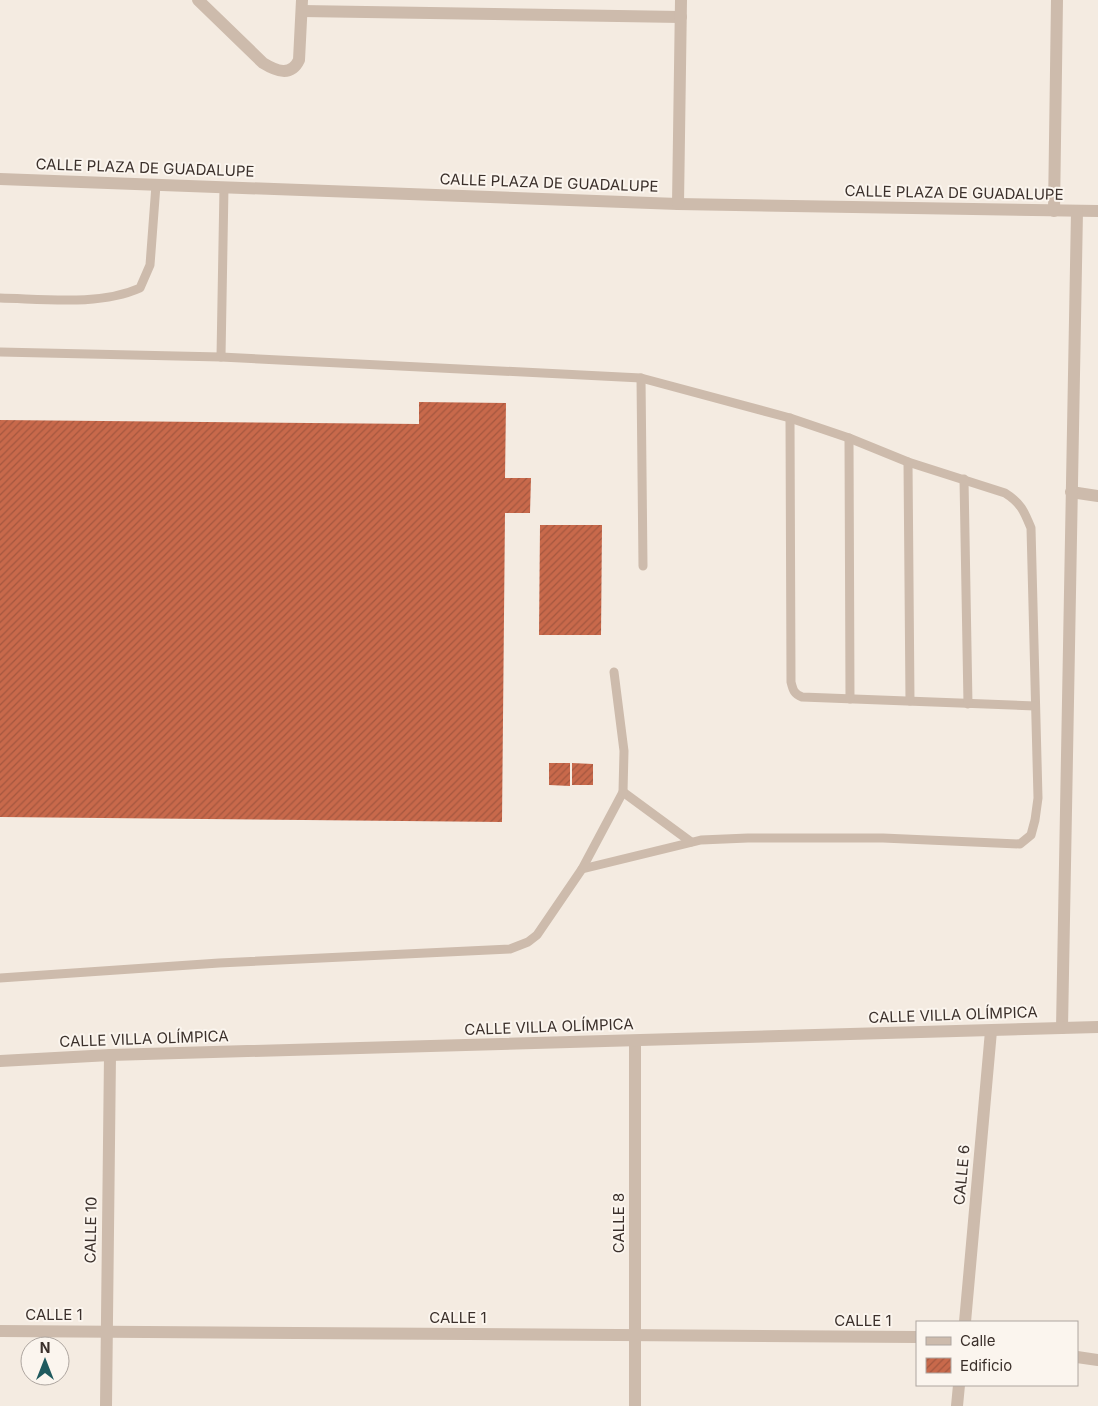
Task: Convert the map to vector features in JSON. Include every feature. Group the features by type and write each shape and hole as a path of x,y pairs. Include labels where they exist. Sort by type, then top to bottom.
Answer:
{"street":[{"path":"198,0 263,63 282,72 290,70 299,60 302,6 681,17"},
{"path":"678,204 682,0"},
{"path":"1054,211 1057,0"},
{"name":"CALLE PLAZA DE GUADALUPE","path":"0,179 678,204 1098,211"},
{"path":"1062,1028 1076,211"},
{"path":"1072,492 1098,496"},
{"name":"CALLE VILLA OLÍMPICA","path":"0,1061 110,1055 1098,1027"},
{"name":"CALLE 6","path":"965,1321 991,1031"},
{"name":"CALLE 8","path":"635,1041 635,1406"},
{"name":"CALLE 10","path":"106,1406 110,1055"},
{"name":"CALLE 1","path":"0,1331 916,1337"},
{"path":"1078,1357 1098,1360"},
{"path":"957,1406 960,1386"}],"lane":[{"path":"0,298 102,299 129,293 140,288 150,265 156,185"},
{"path":"221,358 224,187"},
{"path":"0,352 221,358 641,378 790,418 849,438 908,462 1005,493 1017,501 1024,511 1031,528 1038,798 1031,835 1020,844 883,838 748,838 691,842 582,869"},
{"path":"641,378 643,566"},
{"path":"790,418 792,682 793,690 797,695 802,697 1035,706"},
{"path":"849,438 850,699"},
{"path":"908,462 910,701"},
{"path":"964,479 968,704"},
{"path":"0,978 219,963 510,949 528,942 537,935 582,869 622,792 624,751 614,672"},
{"path":"622,792 691,842"}],"building":[{"path":"419,402 506,403 505,478 531,478 530,513 505,513 502,822 0,817 0,420 419,424"},
{"path":"540,525 602,525 601,635 539,635"},
{"path":"549,763 570,763 570,786 549,785"},
{"path":"572,763 593,764 593,785 572,785"}]}
